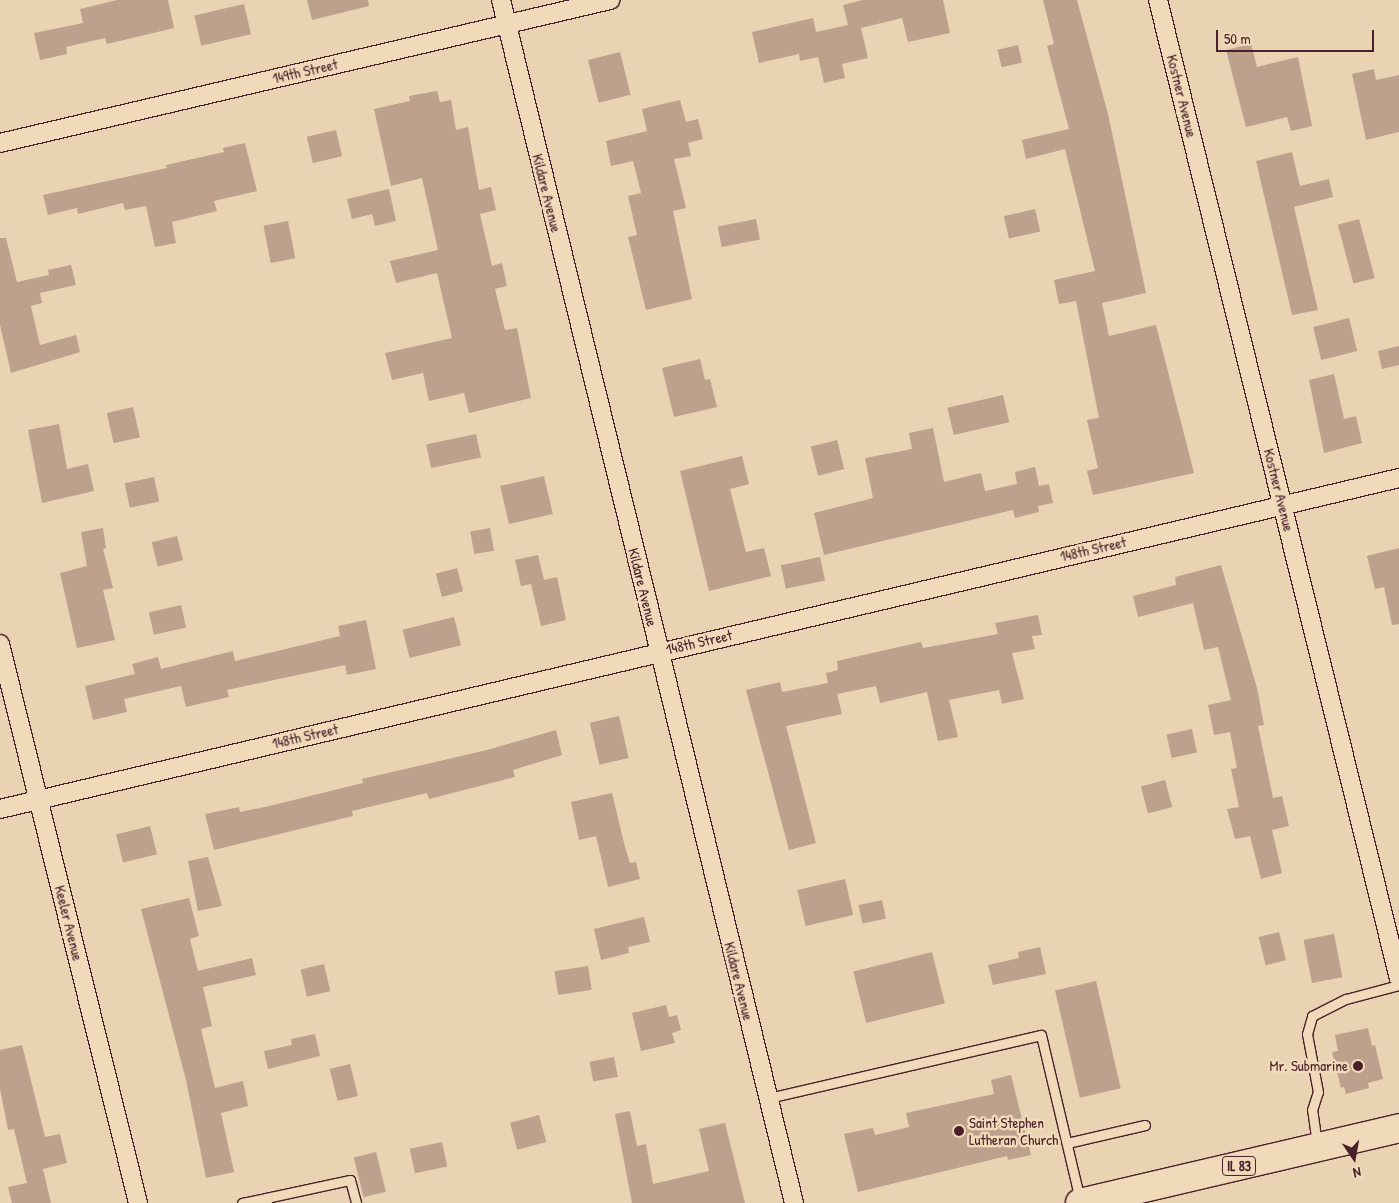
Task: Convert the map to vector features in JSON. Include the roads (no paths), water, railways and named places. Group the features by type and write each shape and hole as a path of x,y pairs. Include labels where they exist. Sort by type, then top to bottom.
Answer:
{"main road":[{"name":"IL 83","path":"1080,1203 1118,1199 1317,1147 1399,1128"}],"street":[{"name":"Kildare Avenue","path":"500,0 794,1203"},
{"name":"149th Street","path":"0,142 610,0"},
{"name":"Kostner Avenue","path":"1158,0 1399,979"},
{"name":"148th Street","path":"0,808 658,651 1399,478"},
{"name":"Keeler Avenue","path":"0,644 138,1203"}],"lane":[{"path":"1317,1147 1312,1110 1318,1092 1307,1034 1312,1016 1346,999 1399,985"},
{"path":"768,1098 1041,1035 1080,1203"},
{"path":"1066,1143 1145,1125"},
{"path":"242,1203 266,1201 350,1180 356,1203"}],"place":[{"name":"Mr. Submarine","path":"1358,1066"},
{"name":"Saint Stephen Lutheran Church","path":"959,1131"}]}
